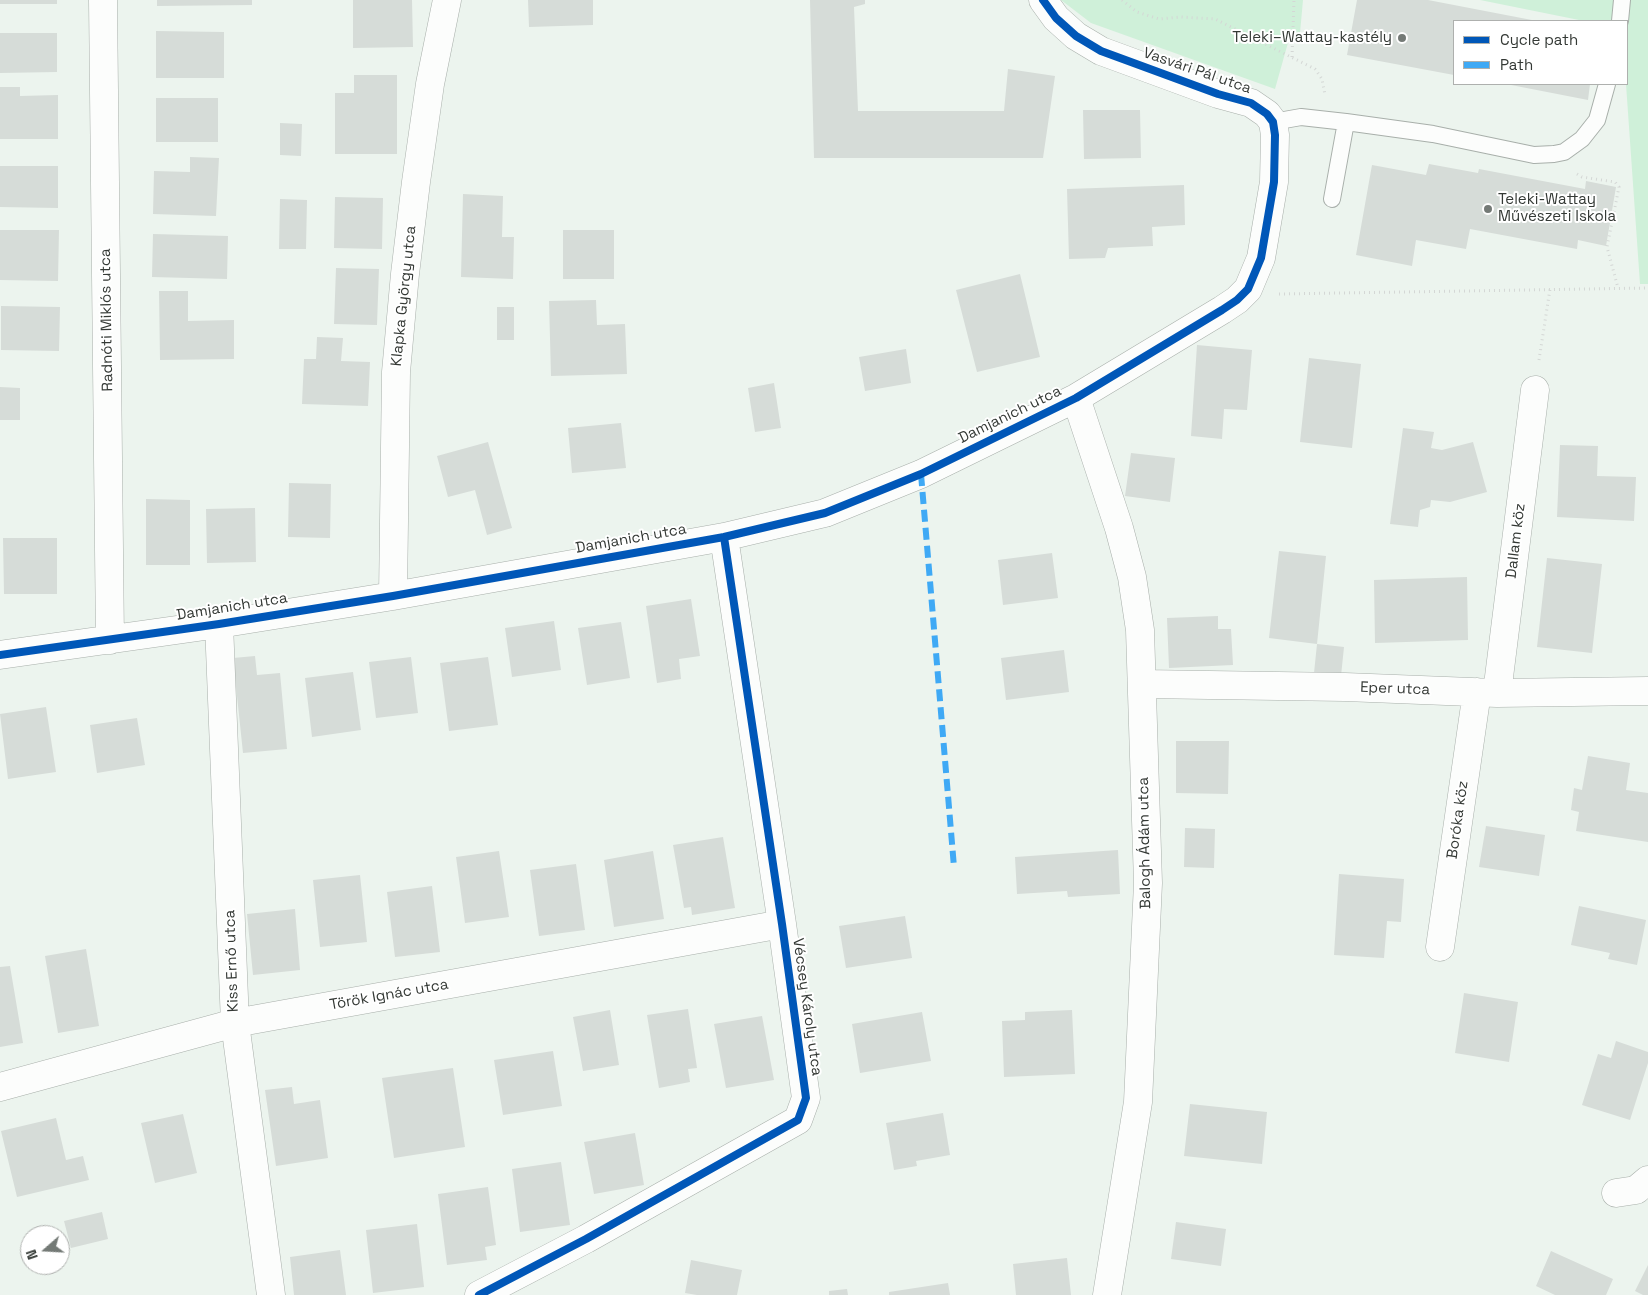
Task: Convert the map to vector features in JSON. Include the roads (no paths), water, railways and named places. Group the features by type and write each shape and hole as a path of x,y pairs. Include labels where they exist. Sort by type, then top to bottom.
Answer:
{"street":[{"name":"Radnóti Miklós utca","path":"103,0 110,640"},
{"name":"Klapka György utca","path":"393,596 397,362 416,182 430,84 447,0"},
{"name":"Vasvári Pál utca","path":"1043,0 1056,18 1076,36 1101,51 1218,94 1251,103 1267,114 1273,122"},
{"name":"Damjanich utca","path":"0,655 219,624 393,596 724,537 825,514 921,474 1076,398 1237,300 1248,289 1261,258 1274,182 1275,135 1273,122"},
{"name":"Dallam köz","path":"1487,693 1535,390"},
{"name":"Balogh Ádám utca","path":"1076,398 1119,528 1132,577 1140,630 1142,684 1148,883 1138,1102 1108,1295"},
{"name":"Vécsey Károly utca","path":"479,1295 586,1239 798,1120 806,1098 724,537"},
{"name":"Kiss Ernő utca","path":"219,624 235,1022 271,1295"},
{"name":"Eper utca","path":"1142,684 1345,687 1487,693 1648,691"},
{"name":"Boróka köz","path":"1440,947 1487,693"},
{"name":"Török Ignác utca","path":"0,1087 235,1022 782,924"},
{"path":"1616,1193 1636,1190 1648,1180"}],"lane":[{"path":"1620,20 1622,0"},
{"path":"1273,122 1301,117 1346,122 1433,134 1534,154 1554,154 1564,152 1582,139 1597,120 1607,85"},
{"path":"1332,199 1346,122"}],"place":[{"name":"Teleki–Wattay-kastély","path":"1402,38"},
{"name":"Teleki-Wattay Művészeti Iskola","path":"1488,209"}]}
